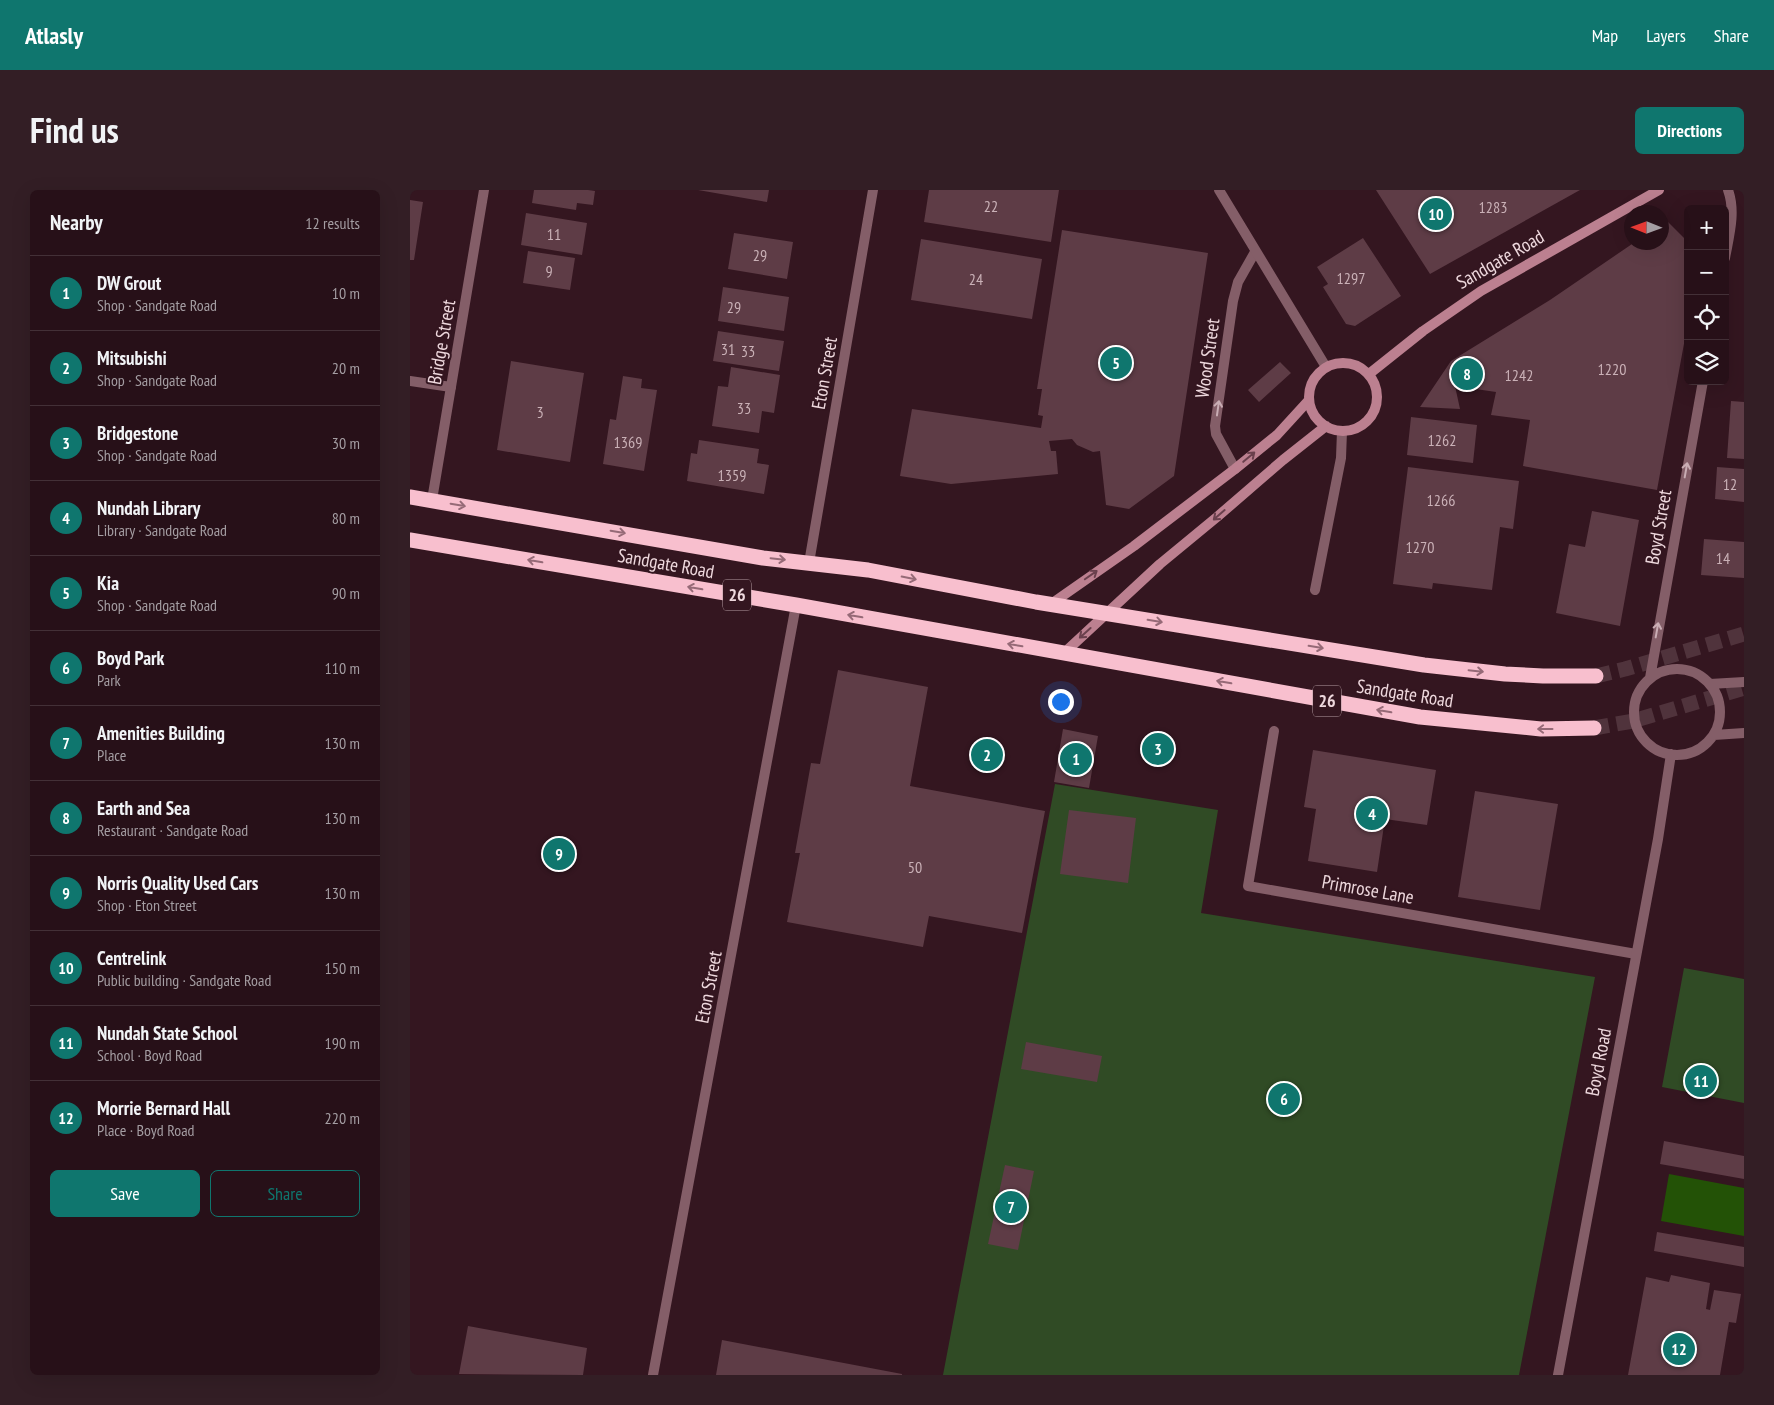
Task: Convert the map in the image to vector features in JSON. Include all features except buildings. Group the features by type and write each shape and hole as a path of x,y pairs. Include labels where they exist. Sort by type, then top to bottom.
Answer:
{"highway":[{"name":"Sandgate Road","path":"410,496 764,558 868,570 1051,604 1424,665 1505,674 1596,676"},
{"name":"Sandgate Road","path":"410,540 796,605 1420,717 1541,729 1594,728"}],"street":[{"name":"Bridge Street","path":"432,500 484,190"},
{"name":"Eton Street","path":"809,563 873,190"},
{"path":"1218,190 1326,367"},
{"name":"Sandgate Road","path":"1369,374 1423,331 1481,291 1659,190"},
{"path":"1726,250 1732,210 1732,200 1728,190"},
{"name":"Wood Street","path":"1235,469 1216,434 1215,426 1233,301 1238,282 1255,252"},
{"path":"1051,604 1134,546 1277,435 1309,400 1313,381 1318,373 1326,367 1337,363 1349,362 1360,366 1369,374 1375,384 1378,395 1376,406 1371,416 1363,424 1353,430 1342,431 1326,426 1315,415 1309,400"},
{"path":"410,381 451,387"},
{"name":"Boyd Street","path":"1650,678 1702,385"},
{"path":"1063,654 1160,564 1326,426"},
{"path":"1315,590 1341,458 1342,431"},
{"name":"Eton Street","path":"653,1375 796,605"},
{"path":"1674,669 1688,670 1700,675 1710,684 1717,696 1720,709 1719,722 1714,735 1696,751 1671,754 1658,750 1647,742 1638,730 1635,717 1635,702 1640,689 1650,678 1661,672 1674,669"},
{"path":"1710,684 1744,682"},
{"name":"Primrose Lane","path":"1274,732 1248,886 1636,954"},
{"path":"1714,735 1744,733"},
{"name":"Boyd Road","path":"1558,1375 1658,839 1671,754"}],"shaded area":[{"path":"1055,784 1218,810 1201,913 1595,977 1519,1375 943,1375"},
{"path":"1684,968 1744,979 1744,1103 1662,1087"},
{"path":"1669,1174 1744,1188 1744,1236 1661,1221"}],"tunnel":[{"path":"1596,676 1744,634"},
{"path":"1594,728 1633,721 1744,688"}],"place":[{"name":"Centrelink","path":"1436,214"},
{"name":"Kia","path":"1116,363"},
{"name":"Earth and Sea","path":"1467,374"},
{"name":"Bridgestone","path":"1158,749"},
{"name":"Mitsubishi","path":"987,755"},
{"name":"DW Grout","path":"1076,759"},
{"name":"Nundah Library","path":"1372,814"},
{"name":"Norris Quality Used Cars","path":"559,854"},
{"name":"Nundah State School","path":"1701,1081"},
{"name":"Boyd Park","path":"1284,1099"},
{"name":"Amenities Building","path":"1011,1207"},
{"name":"Morrie Bernard Hall","path":"1679,1349"}]}
